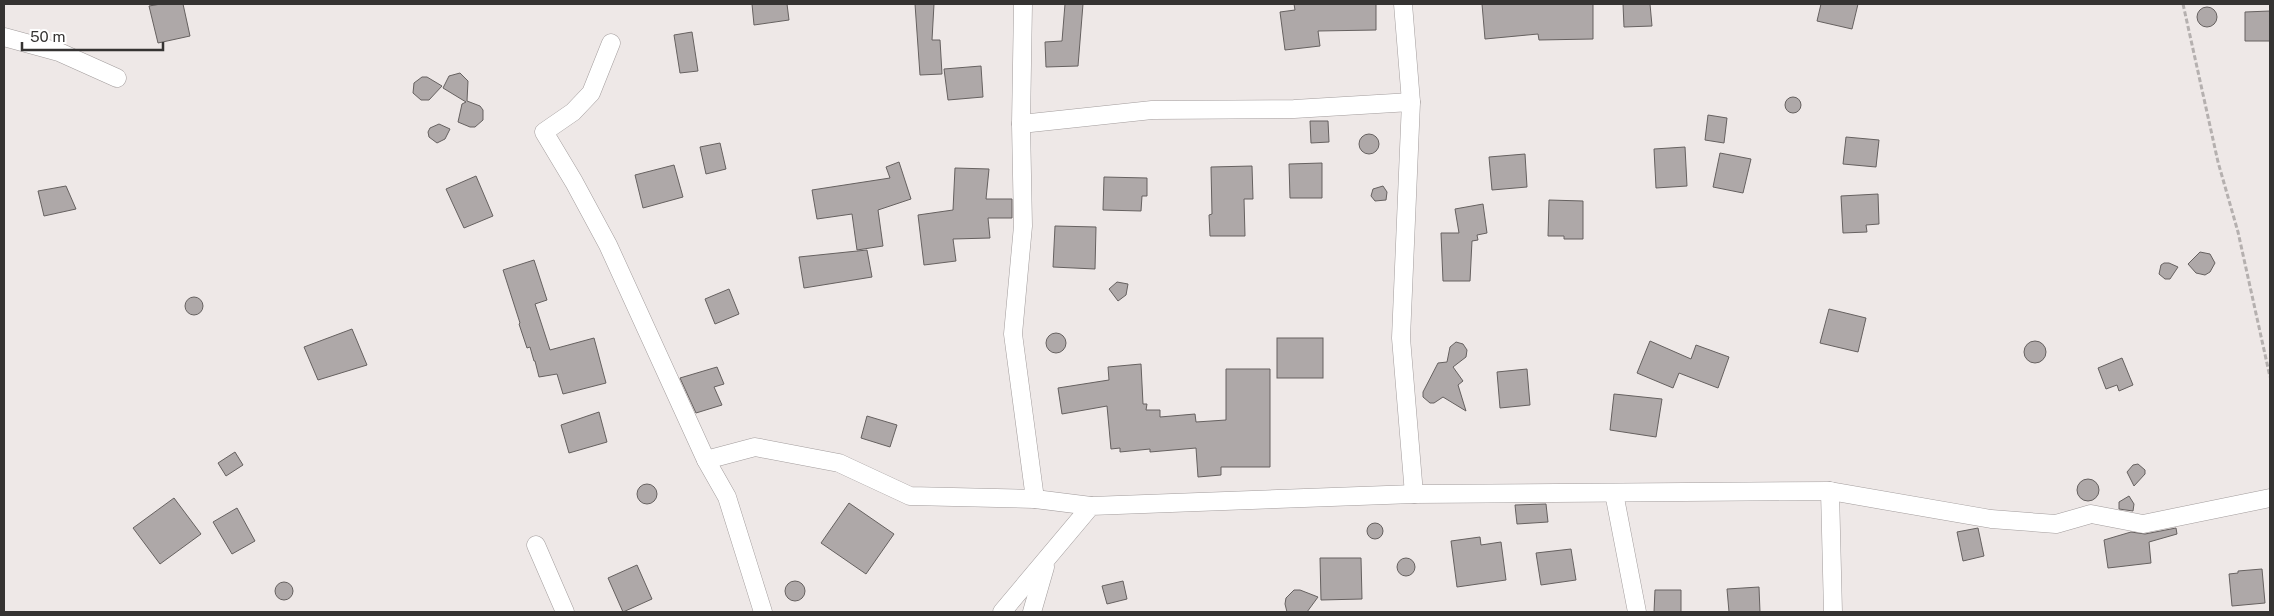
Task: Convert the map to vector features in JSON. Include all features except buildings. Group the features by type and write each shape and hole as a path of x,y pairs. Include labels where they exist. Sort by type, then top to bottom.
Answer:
{"street":[{"path":"1023,4 1021,124 1023,226 1013,334 1035,500"},
{"path":"1403,4 1412,102 1401,338 1414,494"},
{"path":"4,37 59,52 117,78"},
{"path":"611,43 591,93 573,112 544,132 574,182 608,246 706,460 727,497 763,612"},
{"path":"1021,124 1152,110 1294,109 1412,102"},
{"path":"706,460 755,447 839,463 910,496 1035,500 1091,506 1414,494 1830,491 1991,520 2056,524 2091,514 2143,524 2270,498"},
{"path":"1830,491 1833,612"},
{"path":"1614,492 1637,612"},
{"path":"1002,612 1091,506"},
{"path":"536,545 565,612"},
{"path":"1032,612 1047,560"}],"path":[{"path":"2184,4 2218,162 2238,232 2270,377"}]}
